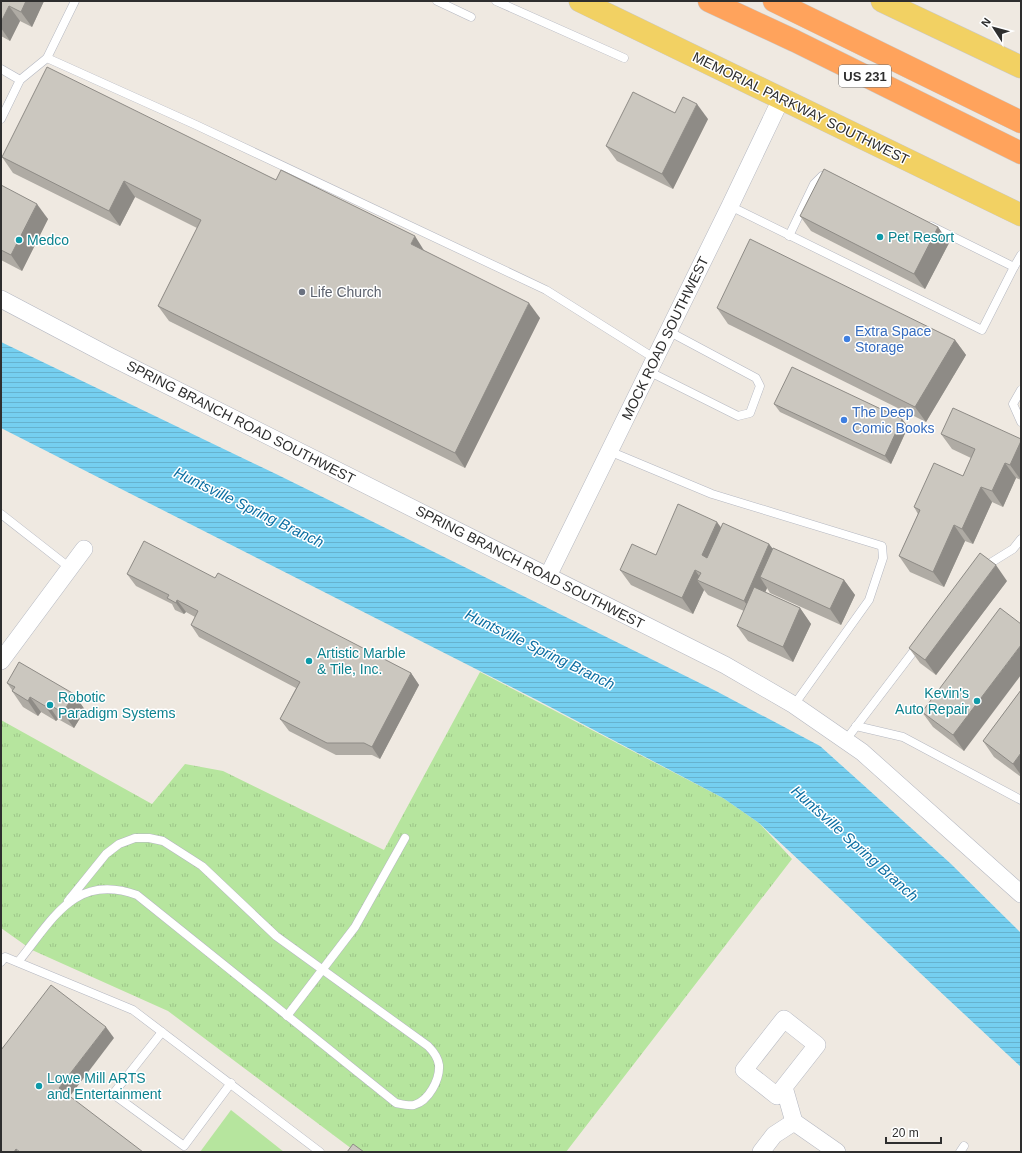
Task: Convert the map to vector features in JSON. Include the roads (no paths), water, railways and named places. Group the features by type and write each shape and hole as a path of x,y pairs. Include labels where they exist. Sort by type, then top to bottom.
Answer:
{"highway":[{"name":"US 231","path":"709,1 795,41 1021,153"},
{"name":"US 231","path":"774,1 1021,122"}],"main road":[{"name":"MEMORIAL PARKWAY SOUTHWEST","path":"580,1 1021,214"},
{"path":"882,1 1021,67"}],"street":[{"name":"MOCK ROAD SOUTHWEST","path":"548,576 781,99"},
{"name":"SPRING BRANCH ROAD SOUTHWEST","path":"1,299 124,364 725,664 794,705 862,752 1021,894"},
{"path":"3,653 84,548"},
{"path":"784,1087 794,1122 837,1152"},
{"path":"761,1152 774,1135 794,1122"}],"lane":[{"path":"1,118 20,80 47,58 75,1"},
{"path":"437,1 471,17"},
{"path":"496,1 624,58"},
{"path":"47,58 196,125 546,290 651,365 738,416 750,413 760,386 756,378 668,331"},
{"path":"1,68 20,80"},
{"path":"789,236 814,184 822,176 833,177"},
{"path":"730,206 982,330 1021,255"},
{"path":"924,222 1014,267"},
{"path":"1021,390 1013,404 1021,422"},
{"path":"609,451 712,494 882,546 883,558 869,600 794,705"},
{"path":"1,514 70,568"},
{"path":"975,572 1013,550 1021,539"},
{"path":"845,740 923,639"},
{"path":"856,726 903,737 1021,800"},
{"path":"18,962 106,854 119,844 135,838 149,838 163,841 202,866 276,936 432,1051 439,1064 439,1073 431,1091 414,1105 396,1103 137,895 123,890 103,889 83,893 68,901"},
{"path":"287,1016 355,927 405,838"},
{"path":"2,958 18,962 133,1010 320,1152"},
{"path":"162,1032 113,1094 184,1146 231,1083"}],"water":[{"name":"Huntsville Spring Branch","path":"1,342 276,474 716,691 820,746 950,863 1021,933 1021,1067 759,823 723,798 539,701 1,428"}],"place":[{"name":"Pet Resort","path":"880,237"},
{"name":"Medco","path":"19,240"},
{"name":"Life Church","path":"302,292"},
{"name":"Extra Space Storage","path":"847,339"},
{"name":"The Deep Comic Books","path":"844,420"},
{"name":"Artistic Marble & Tile, Inc.","path":"309,661"},
{"name":"Kevin's Auto Repair","path":"977,701"},
{"name":"Robotic Paradigm Systems","path":"50,705"},
{"name":"Lowe Mill ARTS and Entertainment","path":"39,1086"}]}
